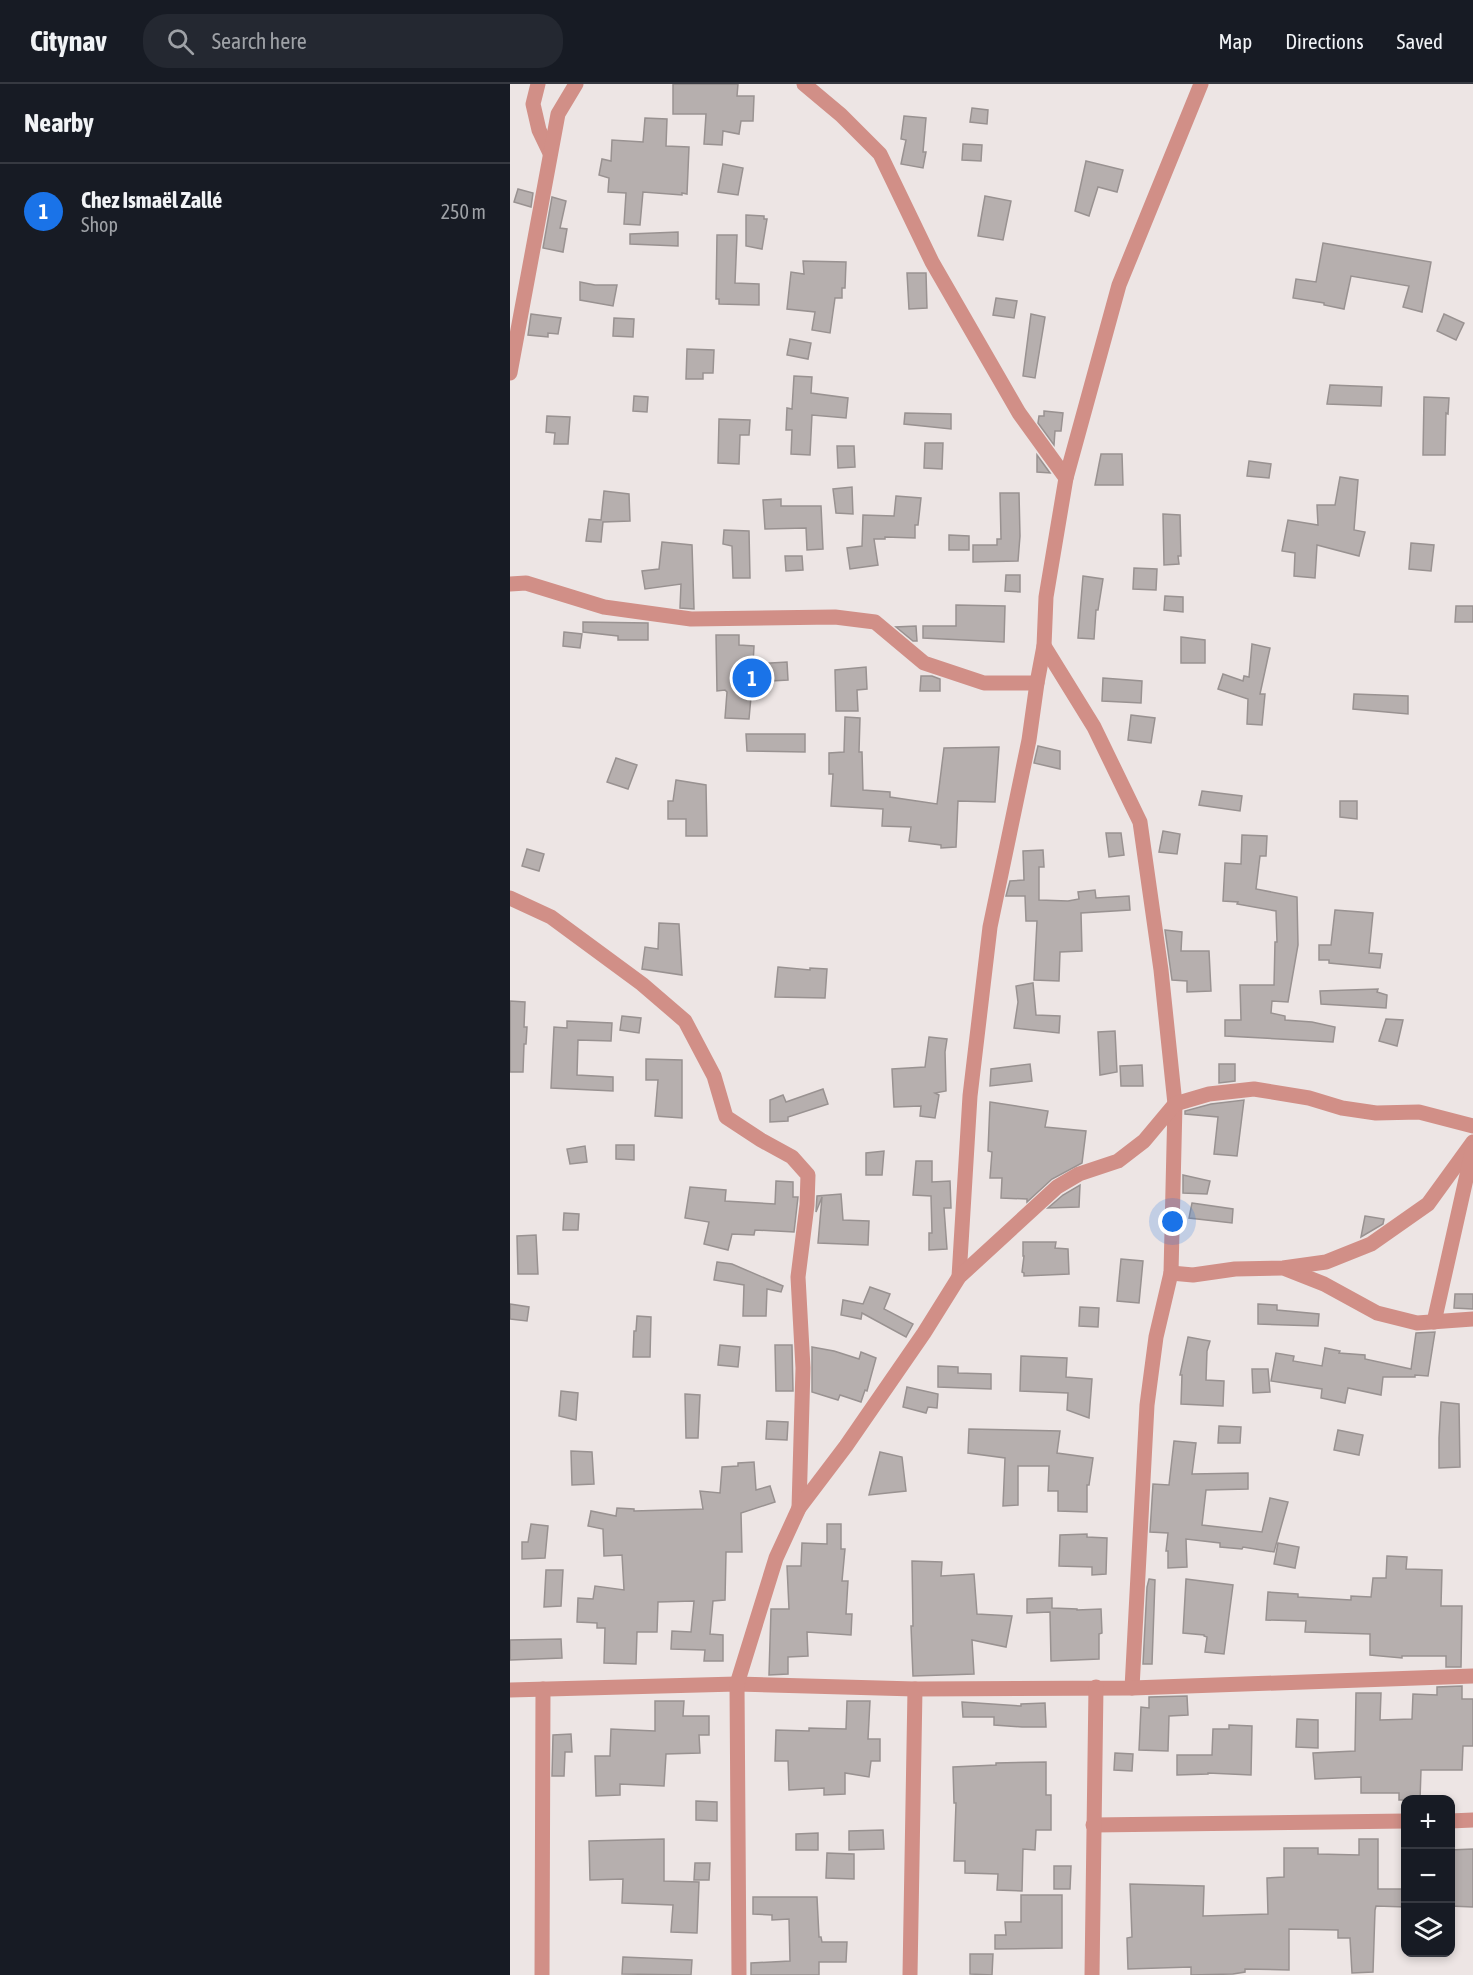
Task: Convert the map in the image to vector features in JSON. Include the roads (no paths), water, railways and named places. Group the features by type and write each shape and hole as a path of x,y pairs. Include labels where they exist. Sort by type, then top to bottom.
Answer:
{"street":[{"path":"538,84 533,104 539,130 550,153"},
{"path":"510,373 558,114 576,84"},
{"path":"804,84 841,115 880,154 933,262 990,363 1019,413 1066,478"},
{"path":"959,1277 970,1096 990,927 1029,740 1044,646 1046,597 1066,478 1119,285 1201,84"},
{"path":"510,584 526,584 604,607 691,620 835,617 875,622 924,663 984,683 1037,682"},
{"path":"1044,646 1094,728 1140,822 1161,970 1175,1104 1171,1273 1156,1337 1147,1405 1132,1688"},
{"path":"510,898 551,917 642,984 685,1021 714,1076 726,1117 792,1157 808,1175 807,1205 798,1277 803,1368 799,1508"},
{"path":"739,1975 737,1684 776,1558 799,1508 846,1446 924,1333 959,1277 1057,1187 1079,1174 1118,1161 1144,1141 1175,1104 1209,1094 1254,1089 1309,1098 1353,1110 1376,1113 1419,1112 1473,1126"},
{"path":"1171,1273 1193,1275 1235,1269 1283,1268 1326,1263 1371,1244 1428,1204 1473,1142"},
{"path":"1434,1322 1473,1148"},
{"path":"1283,1268 1324,1284 1377,1313 1417,1323 1473,1319"},
{"path":"510,1690 737,1684 915,1689 1132,1688 1473,1676"},
{"path":"1092,1975 1096,1687"},
{"path":"542,1975 543,1689"},
{"path":"910,1975 915,1689"},
{"path":"1455,1821 1473,1820"},
{"path":"1093,1825 1401,1821"}],"place":[{"name":"Chez Ismaël Zallé","path":"752,678"}]}
